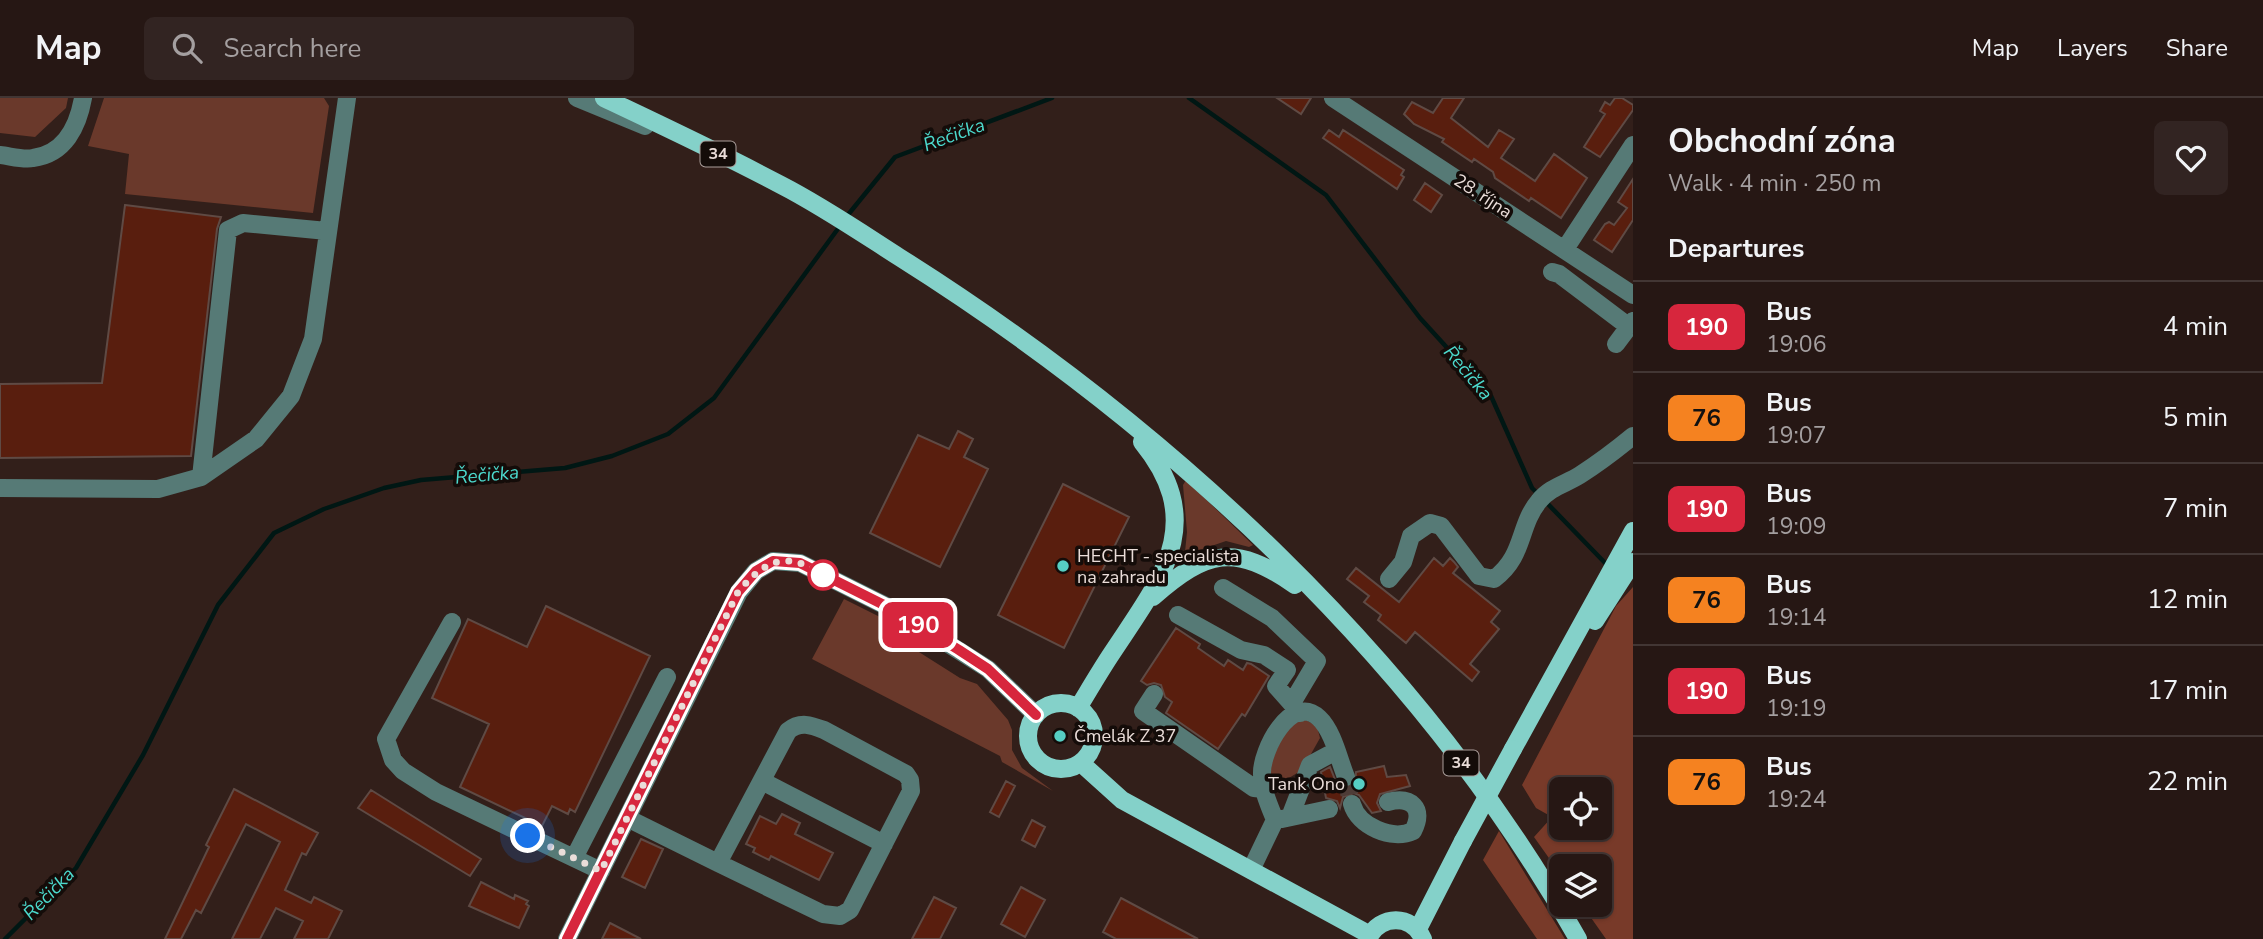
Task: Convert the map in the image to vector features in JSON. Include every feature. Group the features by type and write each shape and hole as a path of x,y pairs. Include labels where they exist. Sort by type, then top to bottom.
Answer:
{"main road":[{"name":"34","path":"604,98 781,185 973,303 1068,371 1185,468 1330,609 1435,728 1509,829 1577,936"},
{"path":"1078,708 1148,602 1169,556 1175,505 1165,474 1156,459 1110,405"},
{"path":"1081,763 1122,800 1369,937 1383,922 1392,919 1401,920 1420,934 1463,842 1633,531"},
{"path":"1148,602 1194,565 1228,557 1242,558 1270,568 1330,609"},
{"path":"1541,699 1633,562"},
{"path":"1063,703 1078,708 1089,718 1094,737 1088,756 1081,763 1061,769 1050,768 1034,755 1028,734 1036,715 1053,704 1063,703"}],"street":[{"path":"0,155 33,158 56,149 72,134 83,98"},
{"path":"0,488 158,489 201,477 256,439 291,396 313,339 347,98"},
{"path":"577,98 740,170 781,185"},
{"name":"28. října","path":"1333,98 1633,295"},
{"path":"1565,249 1633,145"},
{"path":"201,477 228,230 243,223 327,232"},
{"path":"1552,272 1559,274 1630,324 1616,344"},
{"path":"1389,579 1403,562 1411,536 1430,523 1441,526 1479,576 1494,579 1504,571 1518,551 1537,503 1547,492 1594,466 1633,436"},
{"path":"567,939 738,592 756,571 773,561 800,563 896,611 988,669 1036,715"},
{"path":"1223,588 1272,618 1317,661 1296,708 1268,745 1261,773 1263,789 1282,818"},
{"path":"1178,615 1241,650 1264,655 1287,670 1276,685 1296,708 1319,718 1346,777"},
{"path":"452,622 386,739 393,760 402,771 436,792 601,871"},
{"path":"574,858 667,677"},
{"path":"1154,694 1143,711 1254,788 1263,789"},
{"path":"627,818 718,863 823,914 841,916 850,909 911,791 910,780 906,774 824,730 811,725 796,725 789,731 718,863"},
{"path":"1251,870 1310,765 1336,751"},
{"path":"762,781 884,844"},
{"path":"1354,805 1363,822 1382,831 1395,834 1413,831 1417,824 1417,813 1412,804 1401,799 1388,802"},
{"path":"1282,818 1329,809"}],"shaded area":[{"path":"0,98 68,98 66,108 35,137 0,133"},
{"path":"104,98 324,98 329,106 313,213 125,194 129,154 88,146"},
{"path":"1186,480 1253,545 1249,547 1226,541 1188,554 1185,552 1187,532 1183,485"},
{"path":"1633,587 1633,939 1606,939 1590,917 1612,917 1612,854 1549,854 1549,858 1534,837 1549,820 1549,840 1612,840 1612,777 1549,777 1549,815 1536,808 1522,785 1616,606"},
{"path":"844,599 882,618 911,647 960,678 977,684 1008,720 1012,730 1012,750 1022,768 1053,791 1002,762 1000,756 812,659"},
{"path":"1304,719 1317,726 1320,738 1302,770 1271,789 1268,769 1287,727"},
{"path":"1499,831 1549,913 1549,917 1565,939 1537,939 1483,860"}],"building":[{"path":"1277,98 1311,98 1301,114"},
{"path":"1443,98 1464,98 1451,118 1488,147 1499,130 1514,139 1501,158 1535,181 1554,154 1587,178 1561,218 1531,198 1529,201 1495,178 1493,172 1474,159 1472,162 1442,142 1444,139 1414,124 1404,114 1412,102 1433,113"},
{"path":"1615,98 1622,98 1633,105 1633,110 1600,157 1584,147 1605,114 1600,111 1605,102 1610,105"},
{"path":"1329,130 1339,137 1343,130 1404,170 1401,175 1404,177 1397,189 1323,138"},
{"path":"1633,179 1633,220 1612,252 1594,240 1605,224 1609,222 1614,225 1627,208 1618,202"},
{"path":"1425,183 1442,195 1431,212 1414,200"},
{"path":"125,205 221,217 217,229 191,456 0,458 0,384 102,383"},
{"path":"958,431 973,439 964,457 988,469 940,567 870,533 918,435 949,449"},
{"name":"HECHT - specialista na zahradu","path":"1063,484 1129,517 1064,648 998,615"},
{"path":"1434,558 1443,566 1450,558 1458,567 1453,573 1500,611 1491,622 1499,629 1470,664 1479,672 1472,681 1415,632 1406,643 1378,620 1381,615 1364,602 1369,596 1347,579 1356,568 1399,602"},
{"path":"546,606 650,656 575,812 570,809 568,814 552,806 542,826 460,787 489,724 432,698 468,619 527,647"},
{"path":"1176,628 1200,644 1198,648 1224,666 1228,660 1243,670 1247,663 1269,676 1245,716 1242,714 1218,749 1166,713 1172,702 1165,697 1161,685 1147,685 1141,681"},
{"path":"1384,766 1387,777 1406,775 1410,786 1380,794 1377,803 1381,811 1372,813 1359,795 1354,793 1343,797 1340,808 1337,801 1326,798 1321,772 1330,767 1336,782 1345,790 1355,784 1356,772"},
{"path":"1006,781 1015,786 999,817 990,812"},
{"path":"234,789 318,833 306,855 302,853 285,890 311,903 314,897 342,911 328,939 294,939 303,921 276,908 260,939 232,939 280,842 246,824 201,913 196,910 181,939 165,939"},
{"path":"371,790 481,859 470,876 358,808"},
{"path":"782,814 800,823 795,834 833,853 819,880 771,856 769,860 753,852 755,848 746,844 760,816 776,824"},
{"path":"1032,820 1045,827 1035,847 1022,840"},
{"path":"641,839 663,849 645,888 622,877"},
{"path":"481,882 514,899 515,895 528,901 526,904 529,906 519,928 469,906"},
{"path":"1021,887 1045,900 1025,937 1001,924"},
{"path":"934,897 956,908 940,939 912,939"},
{"path":"1121,898 1198,939 1116,939 1103,932"},
{"path":"610,923 641,939 602,939"}],"waterway":[{"name":"Řečička","path":"847,216 895,157 1052,98"},
{"name":"Řečička","path":"1189,98 1326,195 1420,318 1491,396 1532,488 1540,496"},
{"name":"Řečička","path":"5,939 76,868 143,755 218,605 274,533 324,509 384,488 421,480 565,468 612,456 668,434 714,398 840,226"},
{"name":"Řečička","path":"1546,502 1608,566"}],"tunnel":[{"path":"1346,777 1350,797"}],"bus line":[{"name":"190","path":"567,939 713,648 738,592 756,571 773,561 800,563 896,611 988,669 1036,715"}],"place":[{"name":"HECHT - specialista na zahradu","path":"1063,566"},
{"name":"Čmelák Z 37","path":"1060,736"},
{"name":"Tank Ono","path":"1359,784"}],"route":[{"path":"528,836 601,871 713,648 738,592 756,571 773,561 800,563 823,575"}]}
